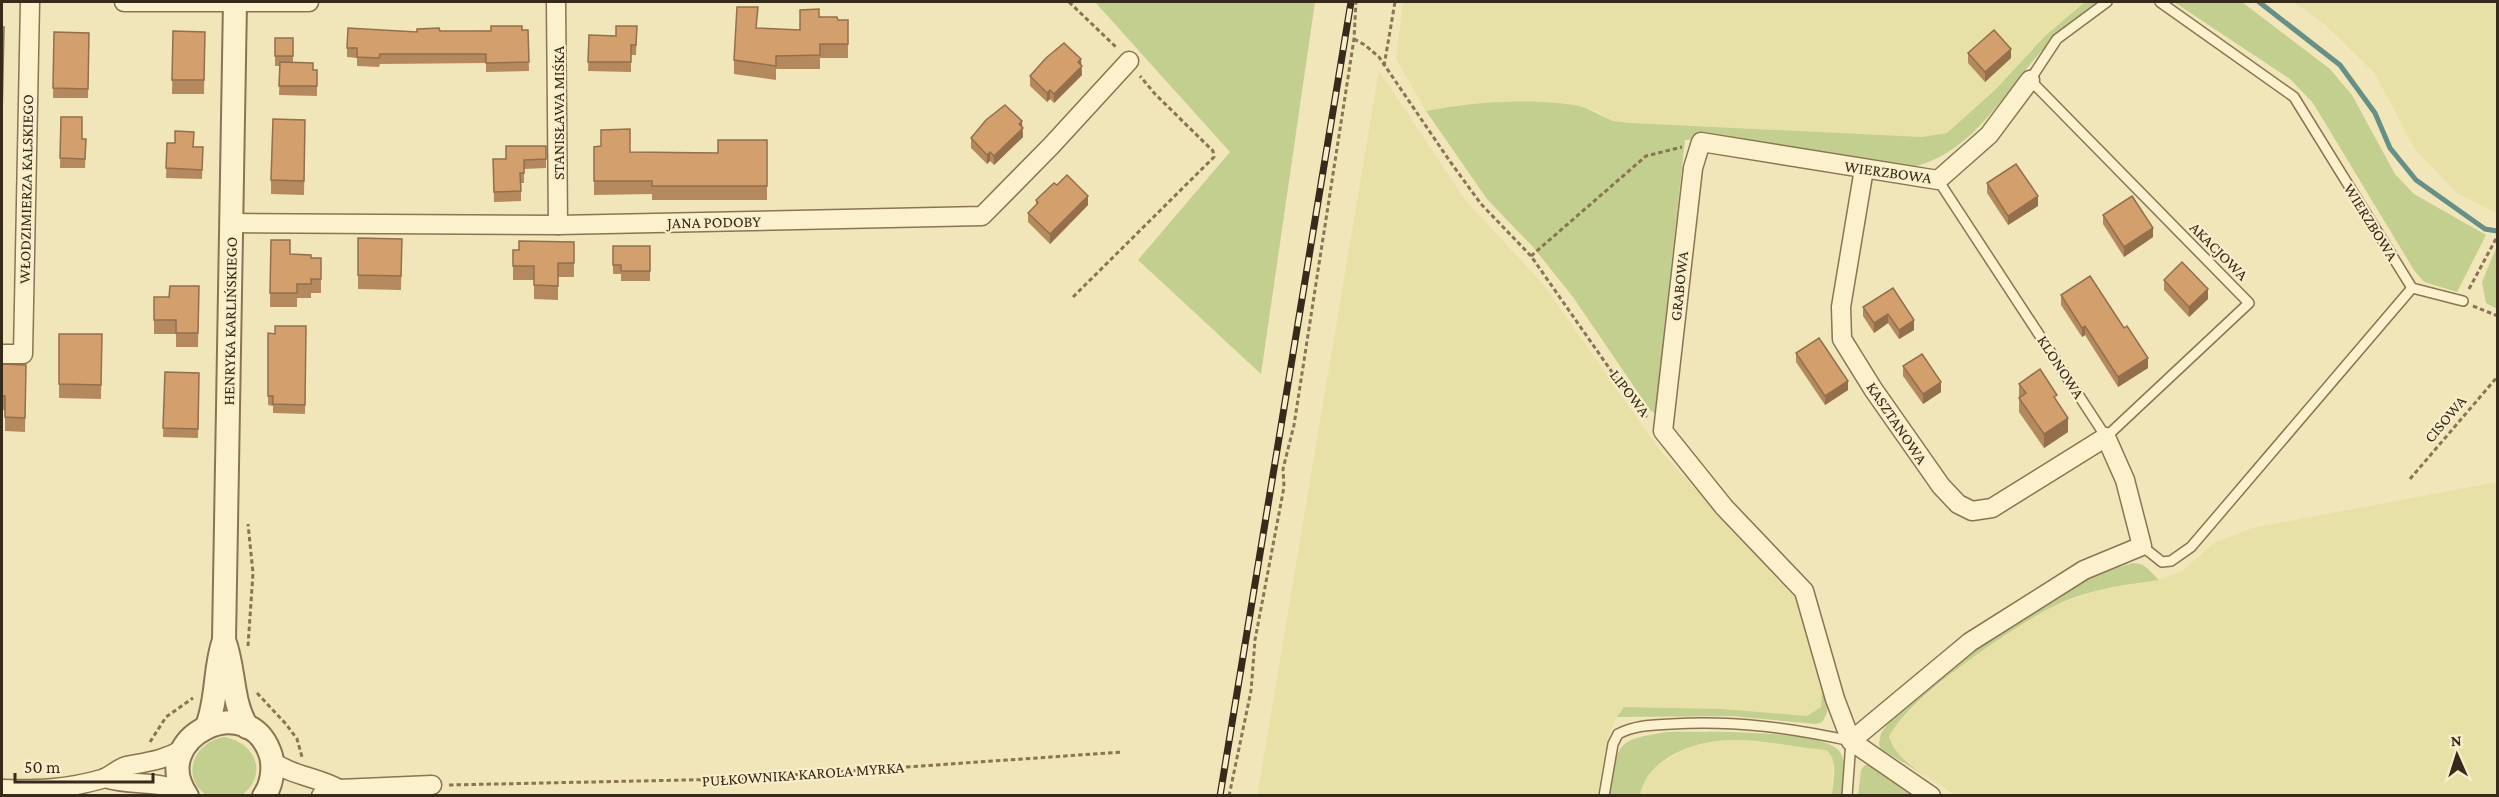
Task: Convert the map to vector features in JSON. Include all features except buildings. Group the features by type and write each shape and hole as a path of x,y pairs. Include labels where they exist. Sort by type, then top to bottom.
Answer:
{"street":[{"name":"WŁODZIMIERZA KALSKIEGO","path":"2,354 24,354 30,2"},
{"path":"124,2 309,2"},
{"name":"HENRYKA KARLIŃSKIEGO","path":"207,726 213,712 217,666 224,640 235,2"},
{"name":"STANISŁAWA MIŚKA","path":"556,2 558,225"},
{"name":"JANA PODOBY","path":"232,223 558,225 982,216 1051,146 1129,61"},
{"name":"WIERZBOWA","path":"1701,142 1864,170 1938,180 1989,135 2030,80"},
{"name":"GRABOWA","path":"1663,431 1693,168 1701,142"},
{"name":"KASZTANOWA","path":"1864,170 1841,307 1842,339 1941,486 1958,504 1972,511 1992,508 2106,437"},
{"name":"LIPOWA","path":"1663,431 1724,507 1804,591 1834,699 1851,741"},
{"name":"KLONOWA","path":"2106,437 2126,480 2142,546"},
{"path":"1931,795 1851,741 1970,642 2084,570 2142,546"},
{"name":"HENRYKA KARLIŃSKIEGO","path":"224,640 230,656 236,706 247,727 261,738 272,761"},
{"path":"2,789 56,789 105,778 124,767 164,759 183,749 197,732 207,726 229,722 247,727"},
{"path":"183,749 179,771 186,794"},
{"path":"272,761 280,767 327,782 339,789"},
{"path":"264,795 272,778 272,761"},
{"path":"105,778 117,782 160,784 186,794"},
{"path":"321,795 339,789 432,785"}],"lane":[{"name":"WIERZBOWA","path":"2030,80 2057,39 2107,2"},
{"name":"WIERZBOWA","path":"2160,2 2294,97 2412,288"},
{"name":"AKACJOWA","path":"2030,80 2249,303 2106,437"},
{"name":"KLONOWA","path":"1938,180 2106,437"},
{"path":"2142,546 2162,562 2171,561 2191,547 2412,288 2463,301"},
{"path":"1604,795 1613,744 1618,735 1638,726 1709,721 1789,728 1851,741 1847,795"}],"path":[{"path":"1069,2 1111,40 1155,94 1213,152 1214,157 1073,297"},
{"path":"1228,795 1251,691 1255,640 1284,487 1283,469 1294,425 1354,39 1356,2"},
{"path":"1384,66 1395,2"},
{"name":"LIPOWA","path":"1354,39 1378,57 1481,204 1531,256 1637,408 1663,431"},
{"path":"1531,256 1646,156 1701,142"},
{"path":"2498,235 2463,301 2498,316"},
{"name":"CISOWA","path":"2410,478 2498,376"},
{"path":"246,516 253,573 248,656"},
{"path":"256,691 297,739 302,756 302,775"},
{"name":"PUŁKOWNIKA KAROLA MYRKA","path":"432,785 733,779 1123,752"}],"shaded area":[{"path":"1403,2 2085,2 2045,36 1995,90 1947,133 1921,137 1631,123 1609,120 1597,111 1573,105 1525,102 1456,105 1426,111 1396,59"},
{"path":"2293,2 2497,2 2497,213 2458,194 2415,149 2374,72 2322,22"},
{"path":"1379,71 1465,200 1543,284 1659,449 1799,603 1822,689 1821,708 1816,712 1807,716 1722,709 1624,707 1615,720 1608,738 1597,795 1257,796"},
{"path":"2497,482 2497,795 1957,795 1907,762 1892,748 1889,737 1893,728 1922,699 1974,655 2053,606 2096,591 2159,580 2182,571 2214,543 2252,528"},
{"path":"1741,740 1826,750 1831,753 1833,760 1832,795 1640,796 1643,781 1652,769 1685,749 1705,741"}],"green space":[{"path":"1095,2 1315,2 1261,374 1138,260 1230,152"},
{"path":"2085,2 2099,2 2052,39 1970,136 1952,150 1931,161 1908,168 1724,138 1685,140 1655,413 1650,410 1573,297 1533,247 1487,199 1426,111 1461,105 1519,101 1574,105 1610,120 1631,123 1922,137 1947,133 1995,90 2045,36"},
{"path":"2174,2 2242,2 2330,69 2352,95 2395,174 2414,194 2486,235 2457,292 2424,282 2414,270 2313,103 2290,79"},
{"path":"2497,246 2497,309 2486,303 2482,282"},
{"path":"2133,563 2145,566 2159,580 2091,592 2052,607 1963,665 1938,684 1900,721 1889,737 1893,747 1908,763 1957,795 1881,749 1879,744 1881,733 1893,717 1975,647 2091,575"},
{"path":"1820,679 1828,706 1822,722 1816,724 1731,716 1617,717 1624,707 1722,709 1807,716 1821,707"},
{"path":"1668,732 1786,735 1828,744 1839,751 1842,756 1844,772 1842,795 1832,795 1834,765 1833,759 1826,750 1746,740 1726,740 1688,748 1669,757 1650,773 1640,795 1609,795 1615,764 1622,747 1637,738"},
{"path":"224,737 244,745 250,752 255,760 255,778 242,795 206,795 194,779 192,770 194,761 205,746"},
{"path":"1865,765 1869,765 1915,795 1858,796 1861,770"}],"waterway":[{"path":"2259,2 2340,65 2375,113 2390,148 2416,180 2485,229 2497,231"}],"railway":[{"path":"1220,796 1351,2"}]}
